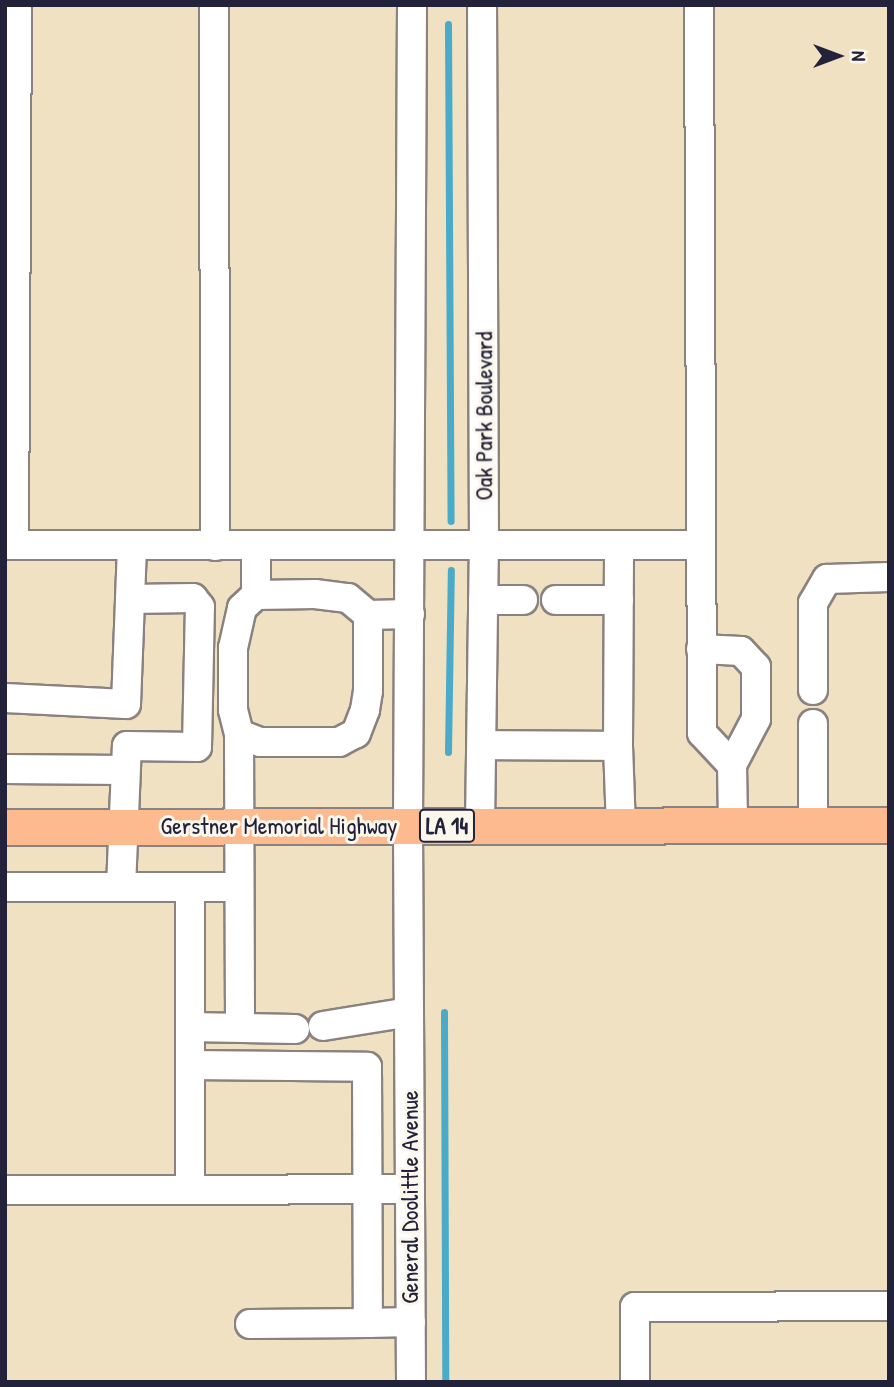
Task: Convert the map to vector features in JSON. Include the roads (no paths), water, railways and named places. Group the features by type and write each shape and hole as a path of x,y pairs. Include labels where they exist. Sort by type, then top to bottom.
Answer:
{"main road":[{"name":"Gerstner Memorial Highway","path":"5,827 889,825"}],"street":[{"path":"18,5 10,545 700,545"},
{"path":"214,5 215,546"},
{"path":"408,825 412,5"},
{"name":"Oak Park Boulevard","path":"480,826 484,600 482,5"},
{"path":"699,5 702,733 732,765"},
{"path":"121,887 132,546"},
{"path":"256,546 256,595"},
{"path":"619,546 618,746 621,826"},
{"path":"813,690 813,603 828,579 889,578"},
{"path":"240,1027 239,734 233,710 233,649 242,608 256,595 316,594 348,598 368,615 410,614"},
{"path":"5,769 126,758 197,747 200,607 193,598 130,599"},
{"path":"484,600 523,600"},
{"path":"556,600 619,600"},
{"path":"239,734 260,742 339,742 356,733 365,710 368,691 368,615"},
{"path":"701,649 741,652 755,667 756,719 732,765 733,825"},
{"path":"5,698 127,704"},
{"path":"813,724 813,825"},
{"path":"482,744 618,746"},
{"name":"General Doolittle Avenue","path":"408,825 411,1382"},
{"path":"5,887 239,887"},
{"path":"190,888 190,1190"},
{"path":"190,1027 309,1028 409,1012"},
{"path":"190,1065 367,1067 368,1323"},
{"path":"5,1190 410,1189"},
{"path":"635,1382 635,1307 889,1306"},
{"path":"250,1324 411,1322"}],"waterway":[{"path":"448,24 451,521"},
{"path":"448,752 451,570"},
{"path":"444,1012 445,1382"}]}
